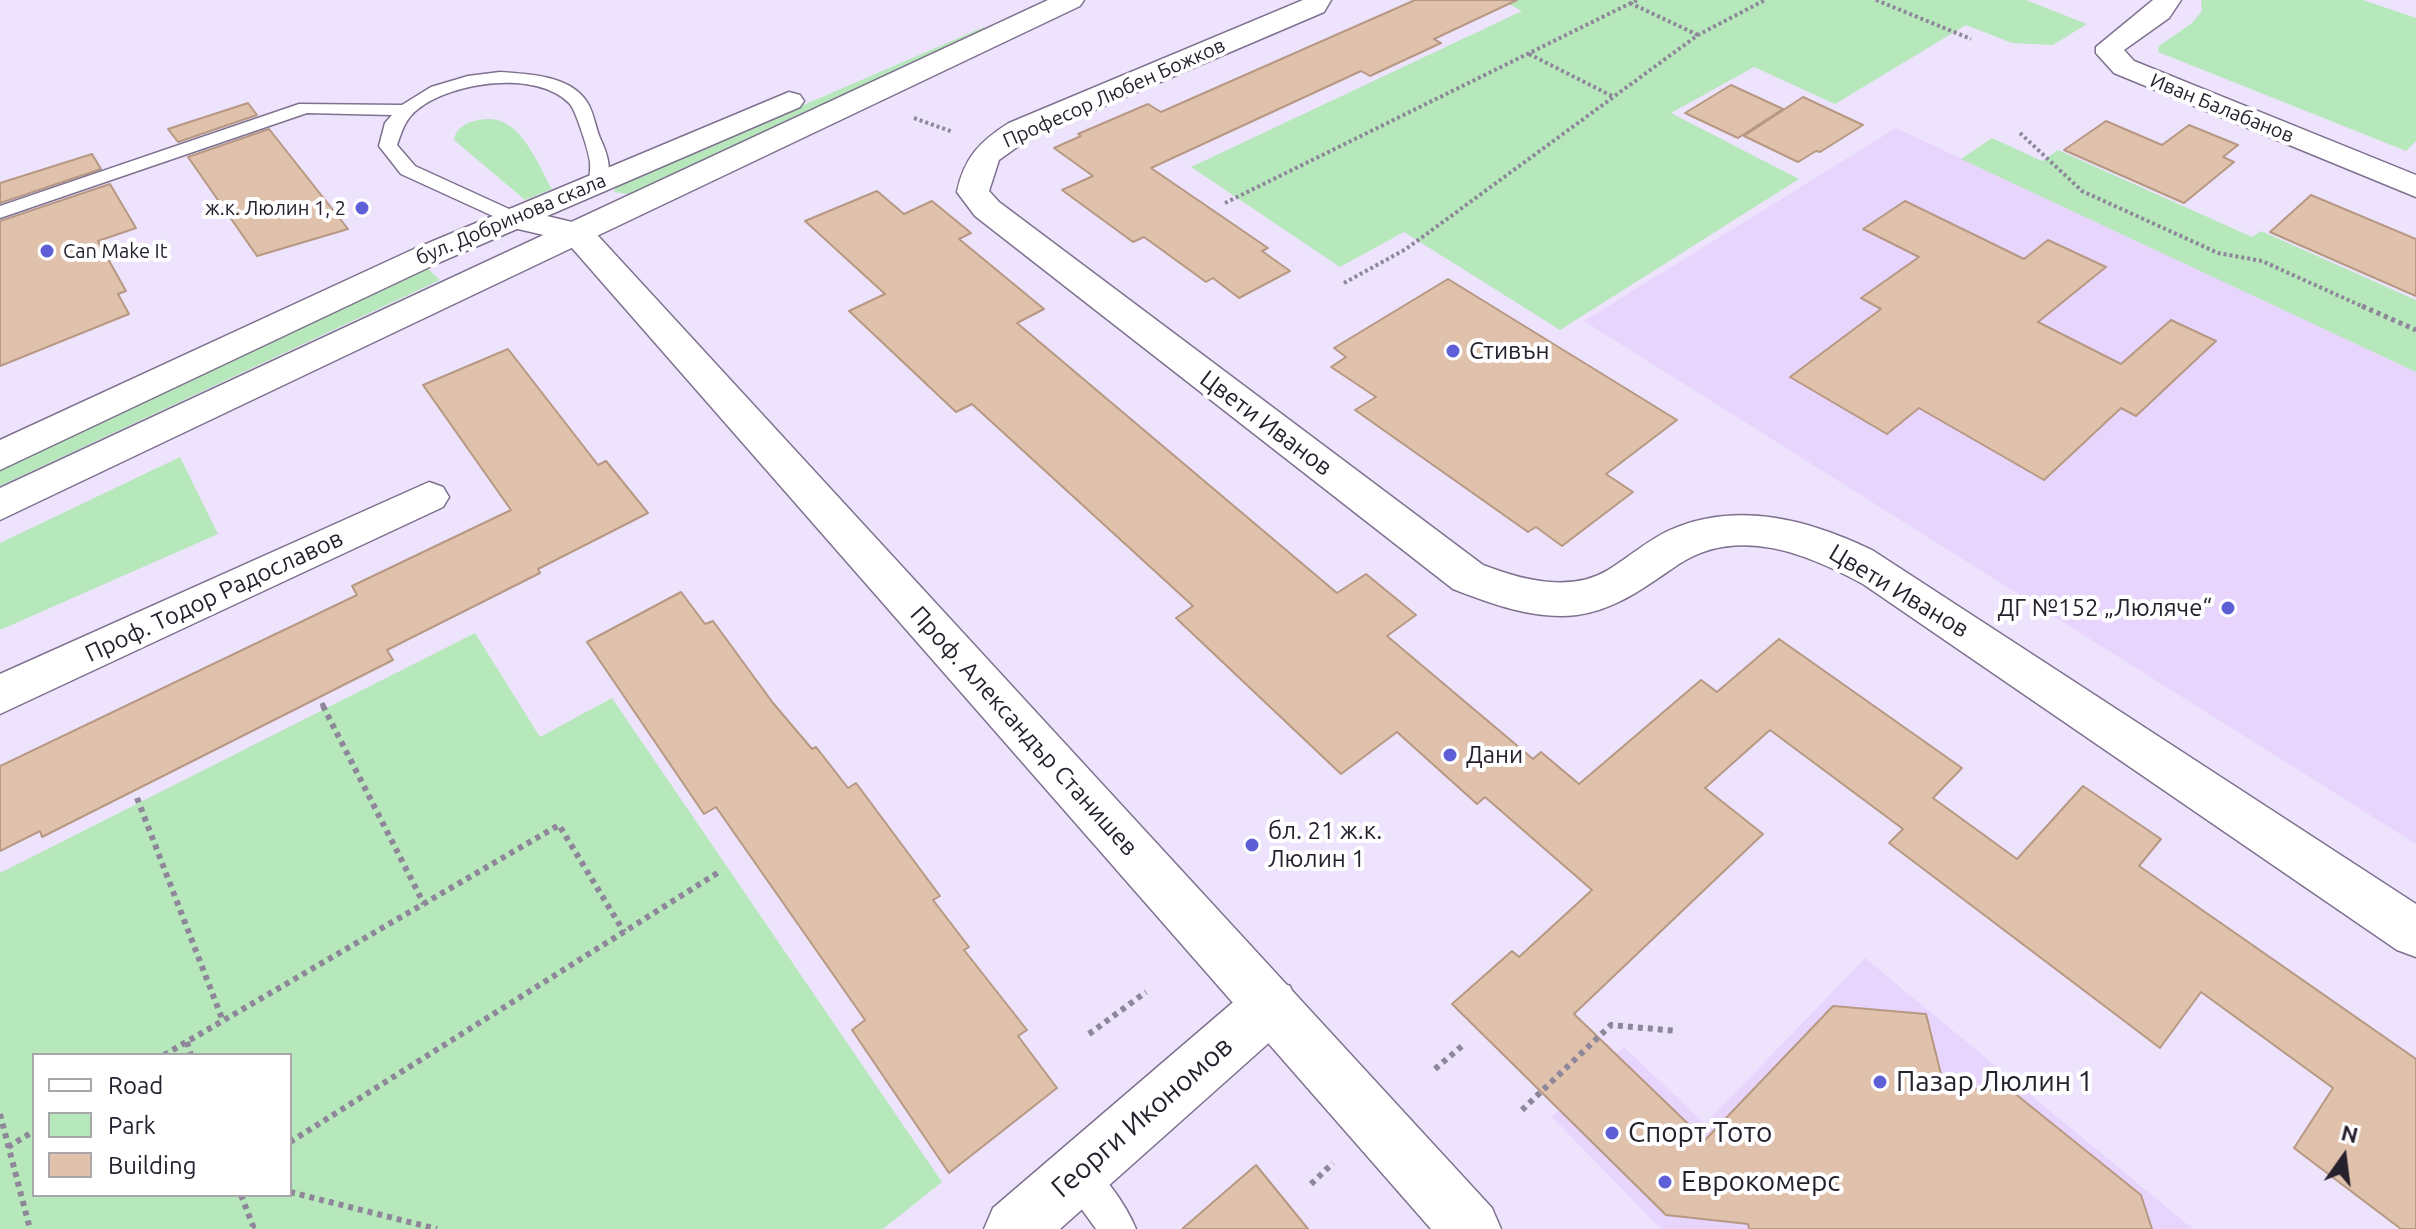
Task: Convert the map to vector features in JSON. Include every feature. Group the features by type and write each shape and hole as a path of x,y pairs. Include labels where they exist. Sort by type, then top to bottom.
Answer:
{"street":[{"name":"бул. Добринова скала","path":"0,456 426,256 1030,0"},
{"name":"бул. Добринова скала","path":"0,505 1070,0"},
{"name":"Професор Любен Божков","path":"1192,367 987,209 973,192 977,166 992,147 1020,130 1314,6 1317,0"},
{"name":"Иван Балабанов","path":"2167,0 2159,12 2110,47 2110,53 2124,67 2416,187"},
{"path":"513,218 577,233 598,182"},
{"name":"Проф. Александър Станишев","path":"577,233 1471,1229"},
{"name":"Цвети Иванов","path":"1192,367 1468,577 1503,592 1543,599 1581,597 1615,586 1696,536 1739,529 1787,533 1834,548 1878,573 2416,933"},
{"name":"Проф. Тодор Радославов","path":"0,695 429,497"},
{"name":"Георги Икономов","path":"1014,1229 1271,1005"}],"lane":[{"path":"513,218 408,170 388,146 388,134 394,122 406,110 443,89 489,78 512,77 550,83 578,102 602,164 598,182"},
{"path":"0,212 305,108 406,110"},
{"path":"1077,1174 1118,1229"}],"path":[{"path":"1225,203 1637,0"},
{"path":"1344,283 1406,249 1698,35 1765,0"},
{"path":"1876,0 1971,39"},
{"path":"1630,3 1698,35"},
{"path":"1528,53 1614,97"},
{"path":"908,116 992,147"},
{"path":"2020,133 2082,191 2218,253 2262,261 2416,330"},
{"path":"322,703 424,904"},
{"path":"137,798 223,1021"},
{"path":"168,1053 559,825 624,932"},
{"path":"292,1141 719,872"},
{"path":"1089,1034 1146,992"},
{"path":"1522,1110 1611,1025 1677,1031"},
{"path":"187,1042 190,1053"},
{"path":"1435,1069 1462,1046"},
{"path":"0,1114 30,1229"},
{"path":"8,1147 32,1132"},
{"path":"1311,1184 1333,1163"},
{"path":"292,1193 437,1229"},
{"path":"242,1197 253,1226 249,1229"}],"shaded area":[{"name":"ДГ №152 „Люляче“","path":"1896,128 2416,372 2416,844 1584,321"},
{"name":"Пазар Люлин 1","path":"1865,958 2193,1229 1661,1229 1552,1117 1624,1047 1705,1124"}],"green space":[{"path":"1501,0 2026,0 2087,24 2053,45 2012,43 1966,25 1835,104 1754,67 1671,113 1799,179 1560,330 1404,232 1340,267 1191,167 1522,11"},
{"path":"2201,0 2363,0 2416,18 2416,141 2406,151 2158,52 2159,46 2192,23 2202,11"},
{"path":"984,27 986,29 628,194 614,192 616,186"},
{"path":"490,119 501,121 520,135 552,189 525,200 454,140 463,126"},
{"path":"1992,138 2042,161 2058,150 2252,237 2261,231 2416,300 2416,372 1961,159"},
{"path":"427,268 440,280 0,486 0,471"},
{"path":"180,457 218,534 0,630 0,543"},
{"path":"475,633 540,737 612,698 942,1182 883,1229 0,1229 0,873"}],"building":[{"path":"1415,0 1517,0 1434,39 1441,43 1370,76 1361,71 1151,168 1268,248 1262,251 1290,271 1239,298 1213,278 1206,282 1144,237 1133,242 1062,190 1093,176 1054,148 1081,136 1078,134 1148,104 1161,112"},
{"path":"1731,85 1783,109 1738,138 1685,113"},
{"path":"1803,97 1863,125 1798,162 1744,136"},
{"path":"248,103 257,115 178,142 168,129"},
{"path":"2106,121 2162,145 2189,125 2238,145 2223,157 2234,162 2184,203 2064,150"},
{"path":"269,129 348,229 257,256 188,157"},
{"path":"92,154 101,169 0,203 0,183"},
{"path":"110,184 136,228 98,241 126,291 118,294 129,314 0,366 0,221"},
{"path":"877,191 904,214 932,201 971,233 959,239 1044,309 1017,323 1337,593 1366,574 1416,615 1387,636 1533,759 1541,752 1579,784 1701,680 1717,692 1779,639 1962,768 1933,798 2017,859 2083,786 2161,839 2139,866 2416,1059 2416,1229 2401,1229 2294,1148 2333,1088 2201,992 2160,1048 1889,843 1903,829 1770,730 1705,788 1763,834 1574,1014 1705,1140 1833,1006 1926,1014 1944,1086 2013,1092 2141,1195 2152,1229 1749,1229 1748,1224 1666,1215 1452,1004 1512,951 1519,957 1592,890 1485,797 1477,804 1397,732 1341,774 1176,618 1193,606 972,404 956,412 849,311 885,294 805,221"},
{"path":"2311,195 2416,239 2416,296 2270,232"},
{"path":"1905,201 2024,259 2048,240 2106,267 2038,322 2121,364 2171,320 2216,341 2136,416 2121,408 2044,480 1919,408 1887,434 1790,377 1881,309 1861,298 1919,257 1863,229"},
{"path":"1448,279 1677,420 1606,474 1633,492 1562,546 1536,527 1528,532 1355,410 1376,397 1331,367 1346,357 1334,348"},
{"path":"508,349 598,465 606,461 648,513 538,569 540,573 387,650 393,660 42,837 40,831 0,851 0,766 357,595 352,586 511,510 423,385"},
{"path":"681,592 705,624 713,621 773,703 812,749 816,747 848,788 856,783 940,896 933,900 969,947 964,950 1027,1030 1018,1036 1057,1088 949,1173 852,1030 865,1020 716,807 704,814 587,642"},
{"path":"1256,1165 1308,1229 1182,1229"}],"place":[{"name":"ж.к. Люлин 1, 2","path":"362,208"},
{"name":"Can Make It","path":"47,251"},
{"name":"Стивън","path":"1453,351"},
{"name":"ДГ №152 „Люляче“","path":"2228,608"},
{"name":"Дани","path":"1450,755"},
{"name":"бл. 21 ж.к. Люлин 1","path":"1252,845"},
{"name":"Пазар Люлин 1","path":"1880,1082"},
{"name":"Спорт Тото","path":"1612,1133"},
{"name":"Еврокомерс","path":"1665,1182"}]}
